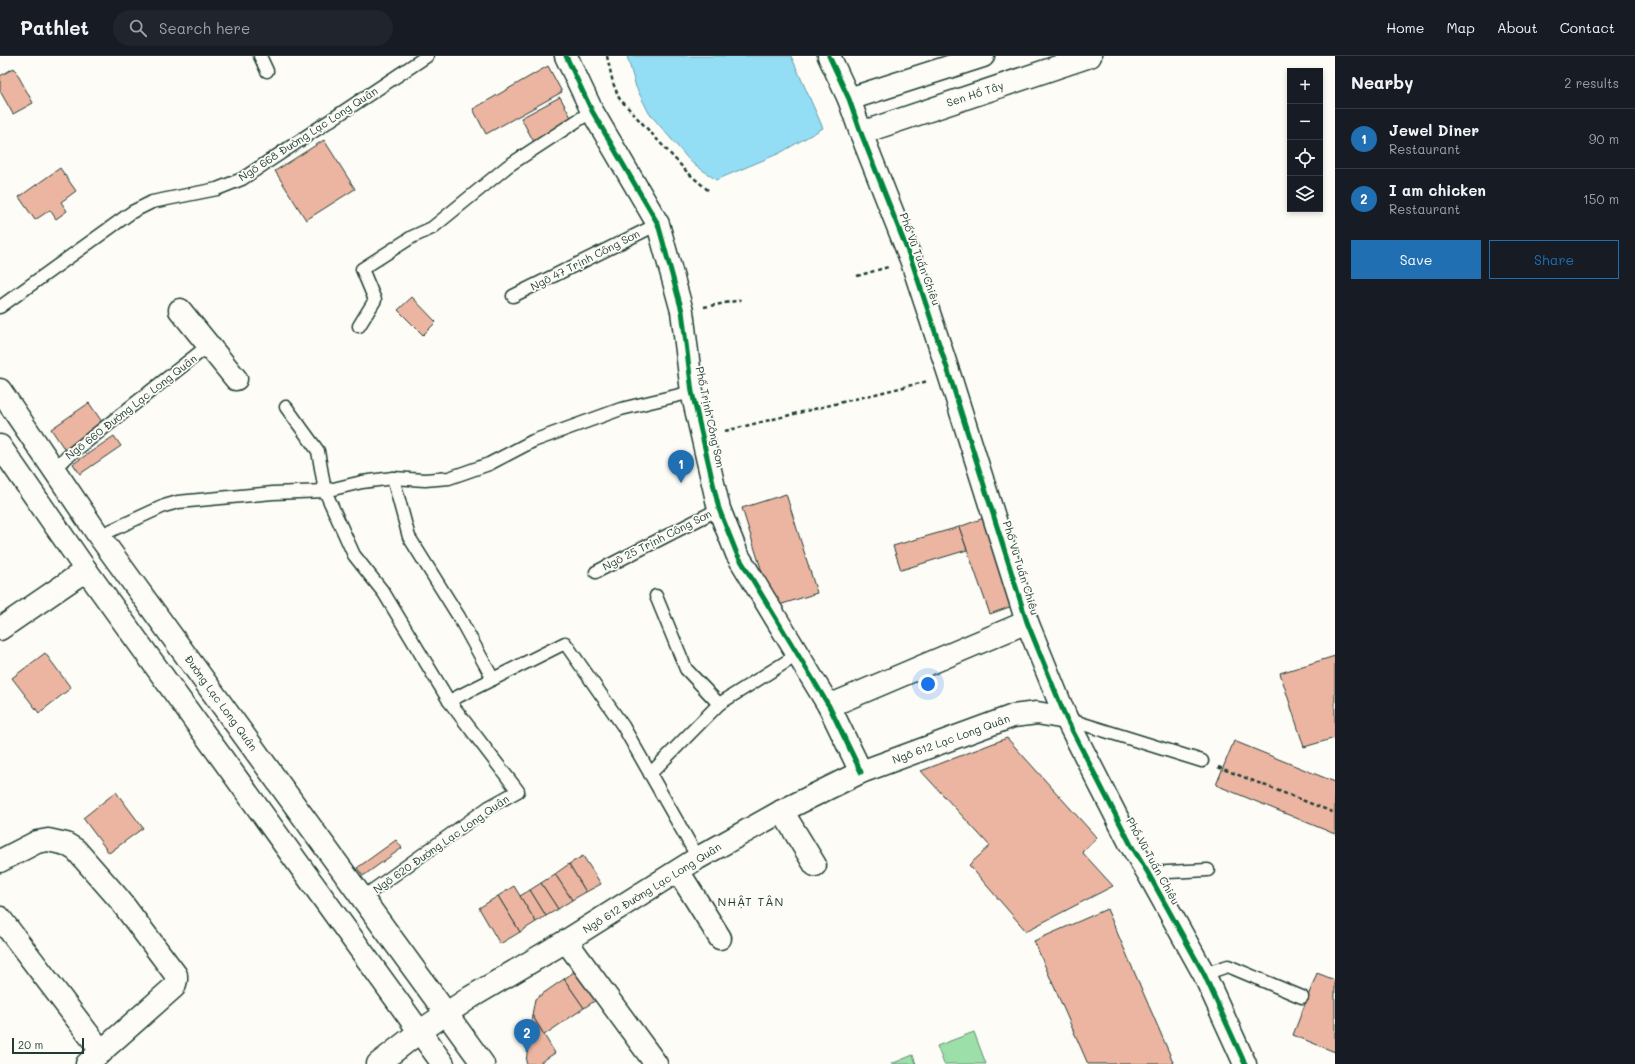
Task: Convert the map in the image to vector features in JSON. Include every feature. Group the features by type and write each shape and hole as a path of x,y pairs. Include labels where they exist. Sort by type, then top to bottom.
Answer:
{"street":[{"name":"Phố Trịnh Công Sơn","path":"566,56 592,111 658,224 682,311 692,392 719,509 737,554 829,706 861,772"},
{"name":"Phố Vũ Tuấn Chiêu","path":"829,56 849,99 912,262 950,377 1027,622 1066,718 1131,845 1204,974 1245,1064"},
{"path":"849,99 983,56"},
{"name":"Sen Hồ Tây","path":"861,133 1090,56"},
{"path":"180,310 236,379"},
{"name":"Đường Lạc Long Quân","path":"0,390 52,469 99,536 483,1064"},
{"path":"0,446 86,570 443,1064"},
{"path":"0,629 86,570"},
{"path":"829,706 1027,622"},
{"name":"Ngõ 612 Lạc Long Quân","path":"861,772 1013,716 1037,713 1066,718"},
{"name":"Ngõ 612 Đường Lạc Long Quân","path":"447,1013 471,996 566,941 698,858 782,811 861,772"},
{"path":"782,811 815,864"},
{"path":"0,862 37,842 48,840 66,844 76,850 119,899 174,971 176,980 174,987 95,1058 0,918"},
{"path":"678,871 720,938"},
{"path":"566,941 656,1064"},
{"path":"378,1064 419,1032 447,1013"}],"lane":[{"path":"260,56 268,71"},
{"name":"Ngõ 668 Đường Lạc Long Quân","path":"0,307 132,212 152,202 217,188 242,179 427,56"},
{"path":"359,326 376,300 362,269 412,237 432,228 508,166 592,111"},
{"name":"Ngõ 47 Trịnh Công Sơn","path":"513,296 658,224"},
{"name":"Ngõ 660 Đường Lạc Long Quân","path":"52,469 209,345"},
{"path":"99,536 164,506 178,502 273,493 325,491 362,482 393,478 425,480 449,478 489,464 533,441 622,408 692,392"},
{"path":"286,407 318,452 325,491 354,555 384,592 449,701 565,643 623,726 698,858"},
{"path":"393,478 409,537 459,617 493,680"},
{"name":"Ngõ 25 Trịnh Công Sơn","path":"596,572 719,509"},
{"path":"656,596 686,669 719,704"},
{"path":"650,774 719,704 797,655"},
{"name":"Ngõ 620 Đường Lạc Long Quân","path":"362,898 489,807 518,791 449,701"},
{"path":"1066,718 1202,761"},
{"path":"1148,873 1208,870"},
{"path":"1204,974 1228,966 1302,997"}],"path":[{"path":"607,56 613,83 619,98 687,172 709,191"},
{"path":"857,276 912,262"},
{"path":"682,311 741,300"},
{"path":"703,437 936,379 950,377"},
{"path":"1202,761 1335,813"}],"green space":[{"path":"974,1032 986,1064 944,1064 937,1046"},
{"path":"913,1055 916,1064 891,1064"}],"water":[{"path":"627,56 791,56 823,128 780,153 716,180 690,161 649,113 636,87"}],"building":[{"path":"548,66 562,92 486,134 473,109"},
{"path":"14,68 33,103 13,114 0,91 0,76"},
{"path":"560,97 573,121 534,142 521,118"},
{"path":"324,140 355,189 306,220 275,171"},
{"path":"60,168 76,191 61,202 67,211 56,219 50,210 35,220 19,197"},
{"path":"412,297 436,322 423,335 398,310"},
{"path":"89,403 105,426 67,453 51,429"},
{"path":"114,436 121,446 80,474 73,464"},
{"path":"786,494 817,593 773,607 742,508"},
{"path":"984,518 1015,605 990,614 959,527"},
{"path":"959,527 967,550 901,570 893,546"},
{"path":"45,653 71,688 39,713 12,678"},
{"path":"1335,656 1335,738 1304,747 1280,673"},
{"path":"1007,738 1097,838 1082,852 1113,886 1026,931 969,865 990,846 921,771"},
{"path":"1234,741 1335,782 1335,834 1216,785"},
{"path":"116,792 143,828 109,853 83,818"},
{"path":"396,840 402,848 363,876 357,868"},
{"path":"583,856 601,884 586,892 569,864"},
{"path":"569,864 586,892 572,900 555,874"},
{"path":"555,874 572,900 558,909 541,883"},
{"path":"541,883 558,909 546,916 530,890"},
{"path":"514,886 536,922 520,932 498,896"},
{"path":"530,890 546,916 536,922 520,896"},
{"path":"498,896 520,932 500,944 479,908"},
{"path":"1107,909 1174,1064 1088,1064 1034,941"},
{"path":"581,967 602,996 584,1008 564,979"},
{"path":"1317,973 1335,980 1335,1052 1293,1035"},
{"path":"564,979 584,1008 544,1035 532,1015 535,999"},
{"path":"532,1015 555,1053 538,1064 527,1064 526,1062"}],"cycle path":[{"path":"566,56 592,111 658,224 682,311 692,392 719,509 737,554 829,706 861,772"},
{"path":"829,56 849,99 912,262 950,377 1027,622 1066,718 1131,845 1204,974 1245,1064"}],"place":[{"name":"Jewel Diner","path":"681,483"},
{"name":"I am chicken","path":"527,1052"}],"district":[{"name":"NHẬT TÂN","path":"751,902"}]}
